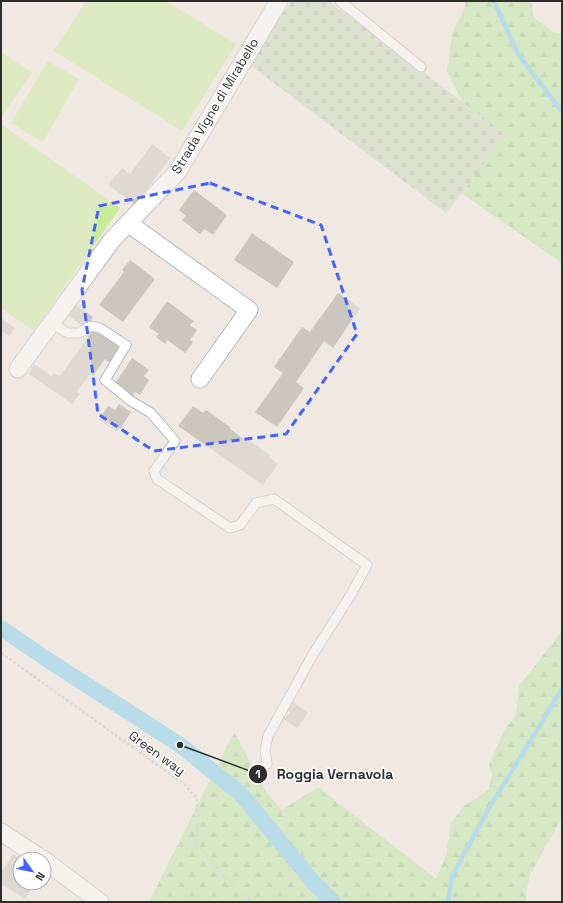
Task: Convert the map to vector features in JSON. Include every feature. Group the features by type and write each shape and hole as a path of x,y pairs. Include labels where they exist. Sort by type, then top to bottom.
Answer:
{"street":[{"name":"Strada Vigne di Mirabello","path":"18,369 112,240 178,171 279,1"},
{"path":"128,223 249,310 200,379"},
{"path":"1,832 30,851"},
{"path":"52,867 100,902"}],"lane":[{"path":"340,1 421,68"},
{"path":"51,323 68,333 79,333 91,326 100,328 126,345 105,380 131,401 150,413 174,441 154,471 157,479 230,528 240,525 256,503 274,499 367,565 350,596 312,656 268,736 265,750 268,764"}],"path":[{"name":"Green way","path":"1,653 184,784 198,798 197,845 223,875 252,902"}],"highlighted area":[{"path":"210,183 321,225 357,334 286,434 154,451 98,414 82,290 99,206"}],"green space":[{"path":"86,1 166,1 236,44 182,131 54,51"},
{"path":"292,1 329,1 506,135 446,213 246,62"},
{"path":"465,1 531,1 534,18 553,32 562,34 562,263 461,193 505,135 463,103 447,72 452,33 465,8"},
{"path":"1,52 32,73 2,116 1,116"},
{"path":"48,61 79,79 43,142 11,123"},
{"path":"1,124 120,208 34,331 1,308"},
{"path":"562,631 562,817 530,875 526,893 527,902 149,902 234,732 266,792 282,810 318,787 436,879 446,856 451,823 465,805 489,789 492,775 489,764 505,729 516,715 519,686"}],"building":[{"path":"152,144 170,158 136,205 108,185 122,168 130,174"},
{"path":"194,190 227,215 213,235 204,229 200,234 182,220 186,216 179,210"},
{"path":"252,233 294,262 277,288 234,260"},
{"path":"130,260 155,279 123,322 99,305 124,272 122,270"},
{"path":"338,293 360,308 333,348 324,341 296,382 304,388 277,427 255,412 283,373 274,367 302,327 310,332"},
{"path":"167,301 194,321 190,325 197,330 190,340 193,342 185,353 167,340 165,344 156,337 159,334 149,327"},
{"path":"74,304 93,317 86,328 67,315"},
{"path":"1,318 15,328 9,336 1,331"},
{"path":"94,329 121,348 111,363 105,359 93,376 90,374 77,392 80,394 72,404 29,374 34,364 52,376 54,373 60,376"},
{"path":"132,358 149,370 144,376 149,380 140,395 135,392 132,396 115,384"},
{"path":"119,404 131,412 118,432 99,420 108,406 115,410"},
{"path":"193,406 203,413 206,410 245,440 246,438 270,455 269,457 278,464 263,485 178,426"},
{"path":"293,702 308,713 297,728 284,719 290,712 287,710"},
{"path":"12,856 12,891 1,884 1,873"},
{"path":"12,891 30,891 25,899"}],"waterway":[{"path":"494,1 518,54 562,112"},
{"path":"1,628 180,745 241,794 314,883 333,902"},
{"path":"448,902 452,876 488,810 562,689"}],"place":[{"name":"Roggia Vernavola","path":"180,745"}]}
